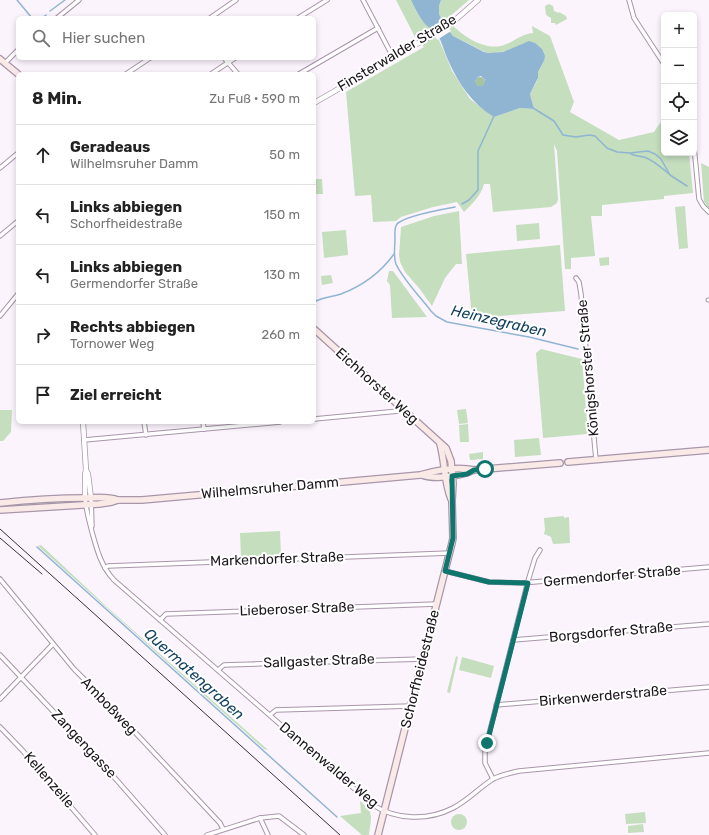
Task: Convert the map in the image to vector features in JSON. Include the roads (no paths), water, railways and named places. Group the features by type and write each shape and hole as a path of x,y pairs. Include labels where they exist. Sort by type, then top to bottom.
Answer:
{"main road":[{"path":"2,61 16,72"},
{"name":"Eichhorster Weg","path":"316,332 446,448 449,454 449,476"},
{"path":"568,462 709,450"},
{"name":"Wilhelmsruher Damm","path":"0,510 112,498 118,500 142,500 422,475 427,472 448,469 466,468 474,470 560,463"},
{"name":"Wilhelmsruher Damm","path":"422,475 428,478 449,476 467,474 474,470"},
{"name":"Schorfheidestraße","path":"378,835 453,538 452,501 448,490 449,476"},
{"name":"Wilhelmsruher Damm","path":"0,503 88,501"}],"street":[{"path":"59,16 79,0"},
{"path":"213,16 236,0"},
{"path":"301,16 327,0"},
{"path":"363,0 393,57"},
{"name":"Finsterwalder Straße","path":"316,102 427,38 452,22 478,0"},
{"path":"629,0 634,18 661,59"},
{"path":"302,72 378,28"},
{"path":"2,61 16,51"},
{"path":"129,72 147,60"},
{"path":"214,72 232,60"},
{"path":"228,62 236,72"},
{"path":"0,168 16,154"},
{"path":"695,156 698,194 703,206 709,212"},
{"path":"0,236 16,223"},
{"name":"Königshorster Straße","path":"576,278 579,282 581,294 596,460"},
{"path":"0,316 2,310 16,296"},
{"path":"316,419 399,411 402,408"},
{"path":"83,424 86,470 88,474 88,501"},
{"path":"144,424 146,435"},
{"path":"203,424 204,429"},
{"path":"84,440 254,424"},
{"name":"Dannenwalder Weg","path":"88,501 86,513 94,543 105,568 114,580 373,805 384,811 395,815 410,817 436,815 453,808 493,779 509,773 525,770 709,753"},
{"path":"493,779 487,769 484,757 528,583 535,558 540,550"},
{"name":"Markendorfer Straße","path":"105,568 108,566 450,553"},
{"name":"Germendorfer Straße","path":"445,571 489,582 528,583 709,567"},
{"name":"Amboßweg","path":"0,579 9,588 53,644 85,680 220,823 223,829"},
{"name":"Lieberoser Straße","path":"160,620 166,614 437,604"},
{"name":"Borgsdorfer Straße","path":"513,640 709,624"},
{"path":"0,699 53,644"},
{"name":"Zangengasse","path":"0,655 99,760 165,835"},
{"name":"Sallgaster Straße","path":"218,670 224,664 423,659"},
{"name":"Birkenwerderstraße","path":"496,705 709,687"},
{"path":"270,715 276,710 411,706"},
{"name":"Kellenzeile","path":"0,727 28,756 96,835"},
{"path":"207,835 219,833 223,829 260,818 279,816 304,835"},
{"path":"260,818 268,835"}],"water":[{"path":"411,0 441,0 439,14 445,26 453,36 484,52 503,52 529,41 535,43 542,49 545,56 544,61 538,72 538,78 530,94 534,109 520,108 494,117 479,106 461,85 437,34 423,21 417,13","holes":["481,76 485,80 482,86 477,86 475,81"]}],"waterway":[{"path":"17,0 30,16"},
{"path":"50,11 65,0"},
{"path":"533,108 554,121 563,135 576,137 589,135 595,136 607,148 617,152 630,153 648,151 655,154 661,159 670,175 687,186"},
{"name":"Heinzegraben","path":"462,204 469,200 478,190 478,151 494,116"},
{"path":"631,154 651,160 669,174"},
{"name":"Heinzegraben","path":"455,207 407,218 395,227 394,255 396,264 407,282 431,311 436,316 447,322 529,337 578,349"},
{"path":"316,301 341,294 364,283 383,267 394,254"},
{"name":"Quermatengraben","path":"37,547 337,817"}],"tram line":[{"path":"0,529 340,835"},
{"path":"0,538 42,574"}]}
